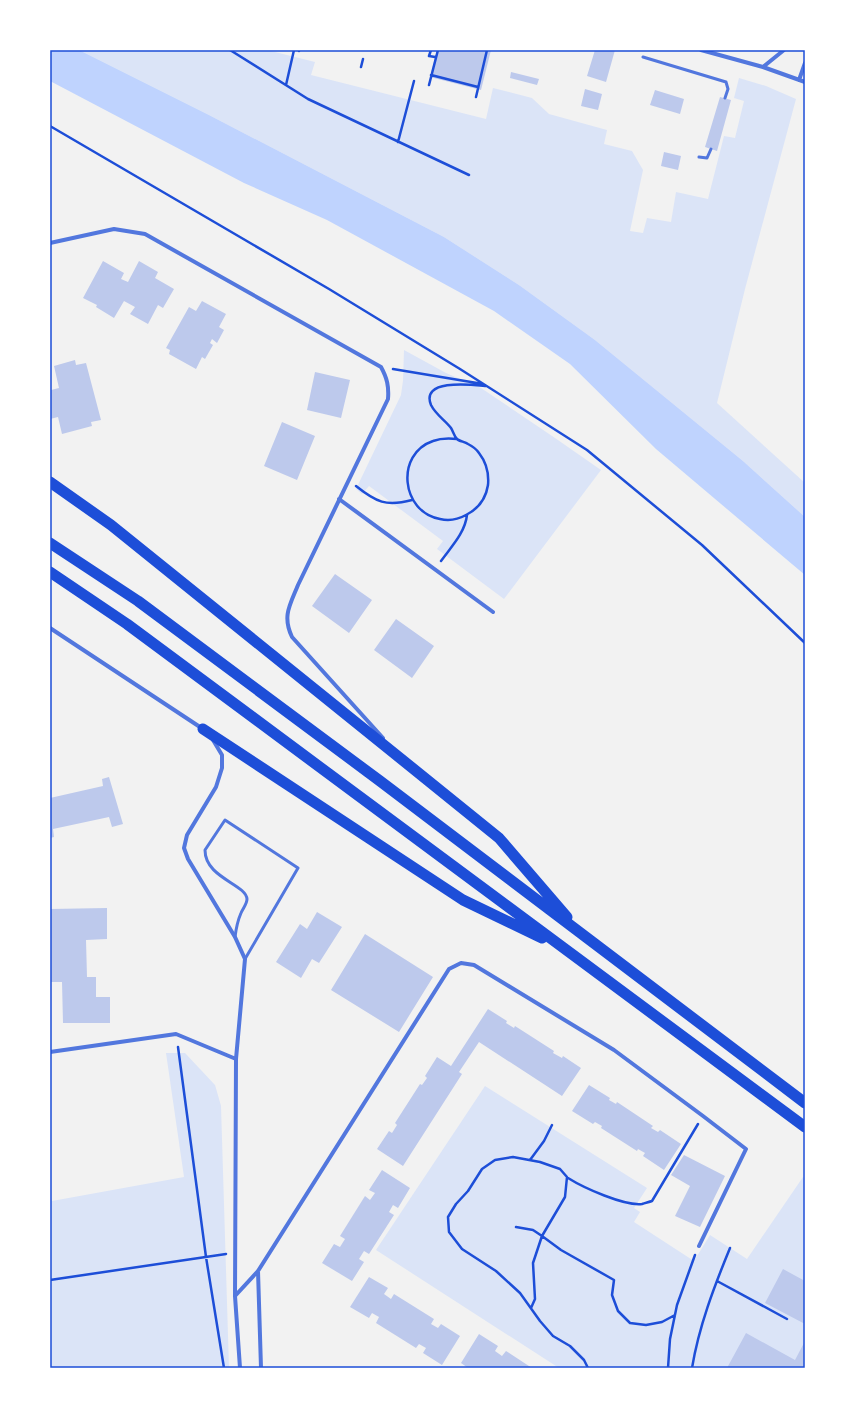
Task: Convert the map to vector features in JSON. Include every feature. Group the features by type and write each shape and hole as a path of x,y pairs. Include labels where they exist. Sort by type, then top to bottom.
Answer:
{"highway":[{"path":"50,482 111,526 499,838 582,934"},
{"path":"50,543 138,601 373,776 805,1103"},
{"path":"50,572 127,624 805,1127"},
{"path":"204,729 463,900 564,948"}],"street":[{"path":"701,50 763,67 805,82"},
{"path":"763,67 784,50"},
{"path":"799,80 805,64"},
{"path":"50,243 114,229 145,234 381,367 389,386 388,399 298,585 286,615 287,627 292,637 400,758"},
{"path":"339,499 493,612"},
{"path":"50,628 204,729 222,755 222,768 216,787 187,835 184,848 188,859 235,936 245,959 236,1059 235,1296 240,1368"},
{"path":"235,1296 258,1271 448,969 461,963 474,966 614,1050 746,1149 699,1246"},
{"path":"50,1052 176,1034 236,1059"},
{"path":"258,1271 261,1368"}],"lane":[{"path":"643,57 724,80 728,84 726,98"},
{"path":"699,157 707,158 711,149"},
{"path":"235,936 241,913 246,904 247,898 245,892 215,871 208,864 205,856 205,850 225,820 298,868 245,959"}],"path":[{"path":"230,50 308,99 469,175"},
{"path":"286,86 294,50"},
{"path":"431,50 429,56 435,57"},
{"path":"429,85 438,50"},
{"path":"476,98 488,50"},
{"path":"361,67 363,59"},
{"path":"431,76 478,87"},
{"path":"398,142 414,82"},
{"path":"50,126 329,289 485,385 586,450 702,545 805,643"},
{"path":"381,367 485,385"},
{"path":"457,439 451,428 431,405 430,399 433,391 442,386 455,384 485,385"},
{"path":"444,438 457,439 469,444 479,453 486,465 488,478 487,491 481,503 467,515 460,518 447,520 434,518 423,512 412,500 408,492 406,480 408,468 413,456 422,447 432,441 444,438"},
{"path":"348,481 375,499 396,504 412,500"},
{"path":"439,564 459,536 466,523 467,515"},
{"path":"176,1034 206,1257 224,1368"},
{"path":"588,1368 584,1360 570,1346 553,1336 520,1293 496,1271 462,1249 449,1232 448,1217 477,1176 488,1164 495,1160 513,1157 550,1165 560,1169 567,1177 578,1184 612,1198 642,1204 652,1201 703,1116"},
{"path":"530,1161 544,1141 552,1124"},
{"path":"531,1308 535,1300 534,1263 542,1236 565,1197 567,1177"},
{"path":"516,1227 532,1230 561,1250 614,1280 612,1295 618,1311 630,1323 646,1325 662,1322 675,1314"},
{"path":"668,1368 670,1339 679,1298 699,1246"},
{"path":"692,1368 697,1339 730,1248"},
{"path":"50,1280 235,1253"},
{"path":"717,1281 787,1319"}],"shaded area":[{"path":"79,50 267,50 315,62 311,75 486,119 493,88 532,98 549,114 607,130 604,144 632,151 643,170 630,231 643,233 647,218 671,222 676,192 708,199 724,136 735,138 744,101 734,98 739,78 766,86 796,99 745,289 717,403 805,483 805,517 743,461 595,340 519,285 444,237 209,115"},
{"path":"404,350 446,373 481,388 601,470 504,599 437,549 443,541 369,486 362,494 356,489 401,395"},
{"path":"166,1053 185,1053 215,1085 221,1106 229,1368 50,1368 50,1193 52,1201 184,1177"},
{"path":"485,1086 647,1188 634,1208 640,1212 634,1222 694,1261 710,1235 747,1259 803,1177 805,1178 805,1368 559,1368 376,1250"}],"water":[{"path":"50,50 79,50 209,115 444,237 519,285 595,340 743,461 805,517 805,575 656,449 570,364 494,311 327,220 244,183 50,81"}],"building":[{"path":"437,50 491,50 481,90 430,77"},
{"path":"595,50 615,50 606,82 587,76"},
{"path":"511,72 539,79 537,85 510,78"},
{"path":"585,89 602,94 598,110 581,106"},
{"path":"655,90 684,99 680,114 650,105"},
{"path":"720,97 731,100 717,151 705,147"},
{"path":"664,152 681,156 678,170 661,166"},
{"path":"103,261 124,273 121,279 128,282 139,261 158,272 155,278 174,289 163,308 158,305 148,324 130,314 135,307 124,301 114,318 96,307 97,305 83,298"},
{"path":"202,301 226,314 219,327 224,330 217,343 212,339 210,343 213,345 205,359 202,357 196,369 169,354 170,350 166,348 189,307 196,311"},
{"path":"75,360 76,365 86,363 101,420 91,422 92,426 62,434 58,417 50,419 50,387 51,390 59,388 54,366"},
{"path":"315,372 350,380 341,418 307,410"},
{"path":"282,422 315,436 297,480 264,466"},
{"path":"335,574 372,600 349,633 312,606"},
{"path":"396,619 434,646 412,678 374,650"},
{"path":"109,777 123,824 112,827 109,817 53,829 54,837 50,838 50,798 103,786 102,779"},
{"path":"107,908 107,939 86,940 87,977 96,977 96,997 110,997 110,1023 63,1023 62,982 50,982 50,909"},
{"path":"317,912 342,927 319,963 312,959 301,978 276,962 300,924 307,929"},
{"path":"365,934 433,977 399,1032 331,990"},
{"path":"488,1009 507,1021 506,1023 514,1028 515,1026 554,1051 553,1053 562,1058 563,1056 581,1068 562,1096 479,1042 459,1072 462,1074 403,1166 377,1149 389,1131 392,1133 397,1125 395,1123 420,1084 422,1085 427,1078 425,1076 437,1057 451,1066"},
{"path":"589,1085 610,1098 609,1100 616,1104 617,1102 653,1126 651,1128 658,1132 660,1130 681,1144 664,1170 643,1156 645,1153 638,1149 637,1151 601,1128 602,1126 595,1122 593,1124 572,1111"},
{"path":"684,1155 725,1176 700,1227 675,1216 690,1186 671,1175"},
{"path":"382,1170 410,1188 398,1208 393,1205 389,1212 394,1215 369,1254 364,1251 359,1259 364,1262 352,1281 322,1263 334,1244 340,1247 345,1239 340,1236 365,1196 370,1200 375,1193 369,1190"},
{"path":"783,1269 805,1281 805,1324 765,1303"},
{"path":"369,1277 388,1288 384,1294 391,1299 394,1294 434,1319 431,1324 438,1328 441,1324 460,1336 442,1365 423,1353 426,1348 419,1344 416,1348 376,1323 379,1317 372,1313 369,1318 350,1307"},
{"path":"746,1333 795,1360 805,1341 805,1368 727,1368"},
{"path":"479,1334 498,1346 495,1351 502,1356 506,1351 532,1368 468,1368 461,1363"}]}
